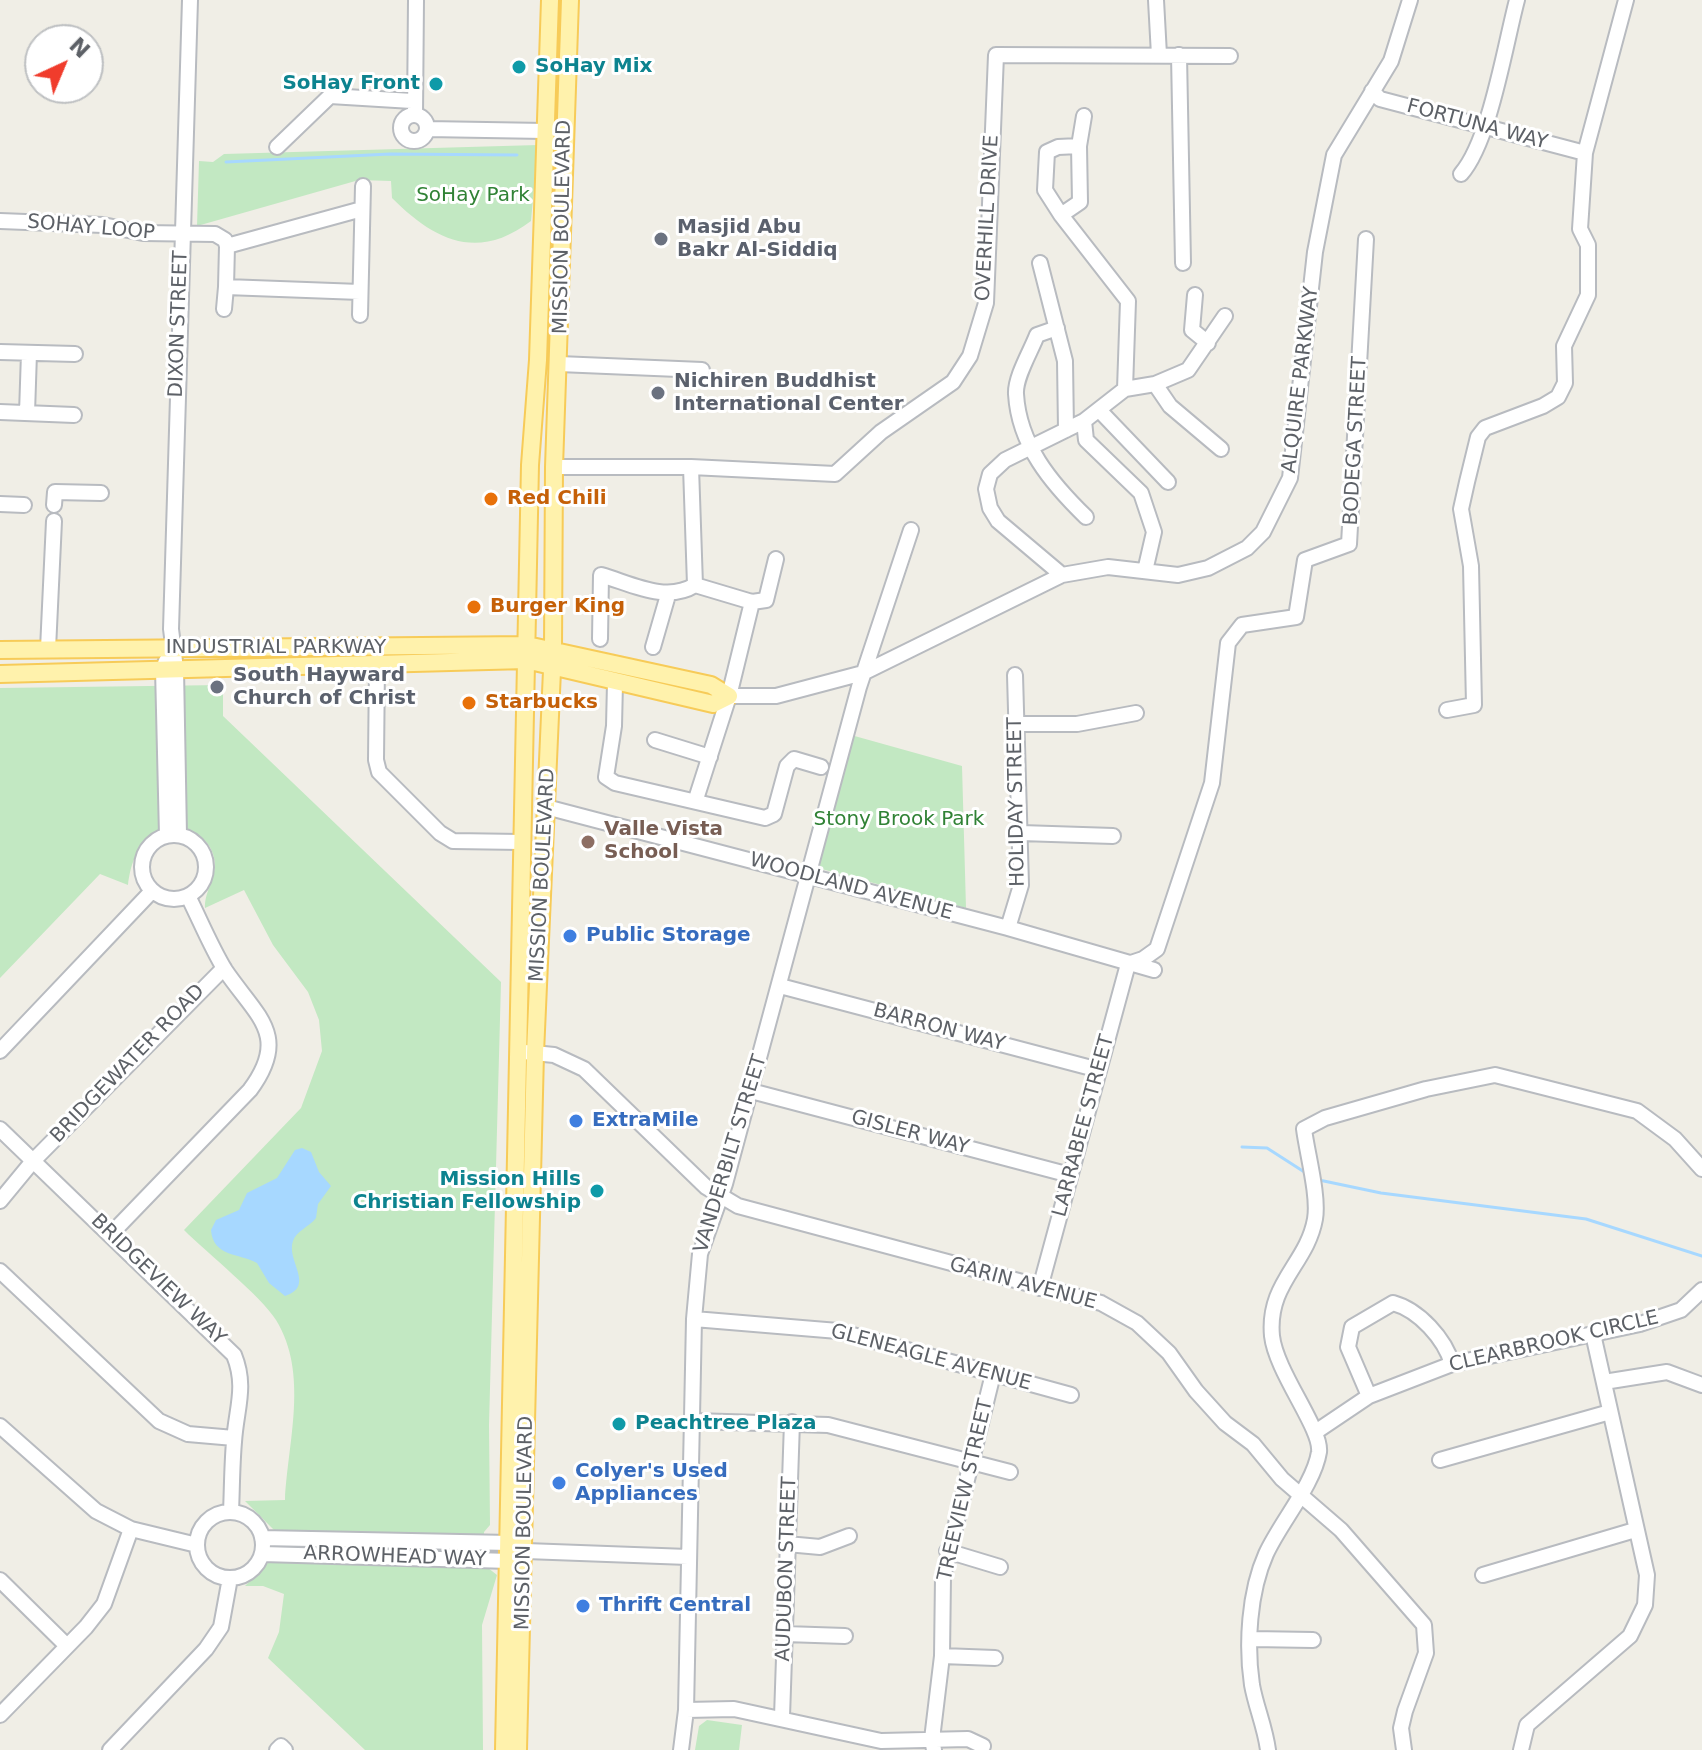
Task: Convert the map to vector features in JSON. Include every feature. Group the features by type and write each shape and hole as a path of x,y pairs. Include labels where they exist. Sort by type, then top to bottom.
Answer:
{"main road":[{"name":"MISSION BOULEVARD","path":"504,1750 530,465 550,0"},
{"name":"MISSION BOULEVARD","path":"518,1750 526,1551 535,1053 553,648 554,467 570,0"},
{"name":"INDUSTRIAL PARKWAY","path":"0,650 171,648 527,652 552,665"},
{"name":"INDUSTRIAL PARKWAY","path":"0,674 377,664 553,648"},
{"name":"ALQUIRE PARKWAY","path":"553,648 711,685 729,696"},
{"name":"ALQUIRE PARKWAY","path":"552,665 615,683 713,704 729,696"}],"street":[{"name":"DIXON STREET","path":"171,648 190,0"},
{"path":"416,0 414,108 402,123 405,137 420,140 427,129"},
{"path":"1156,0 1159,55"},
{"name":"ALQUIRE PARKWAY","path":"729,696 776,696 863,673 1062,575 1108,567 1178,575 1228,560 1263,532 1287,490 1327,183 1342,138 1391,61 1410,0"},
{"path":"1461,174 1472,162 1517,0"},
{"path":"1447,710 1474,705 1471,566 1461,509 1478,437 1496,422 1543,406 1558,397 1565,383 1564,346 1588,295 1588,245 1580,229 1585,153 1626,0"},
{"name":"OVERHILL DRIVE","path":"554,467 691,467 835,474 881,432 953,382 970,356 986,303 996,55 1230,56"},
{"path":"1179,55 1183,263"},
{"name":"FORTUNA WAY","path":"1372,91 1380,99 1585,153"},
{"path":"277,147 330,96 414,108 427,129"},
{"path":"1061,215 1080,202 1079,146 1084,116"},
{"path":"427,129 545,131"},
{"path":"1079,146 1058,147 1047,152 1045,190 1128,301 1125,389"},
{"path":"360,315 363,186"},
{"path":"224,309 227,246 362,209"},
{"name":"SOHAY LOOP","path":"0,221 103,225 143,233 215,234 225,240 227,246"},
{"name":"BODEGA STREET","path":"1128,964 1143,959 1157,949 1198,833 1212,783 1228,643 1242,625 1296,617 1305,560 1349,544 1366,239"},
{"path":"1040,263 1065,361 1066,430"},
{"path":"226,287 360,292"},
{"path":"1195,295 1192,330 1208,343"},
{"path":"1062,575 998,521 990,508 986,489 990,474 1005,460 1100,411 1125,389 1155,384 1188,370 1225,316"},
{"path":"1057,328 1037,335 1016,392 1030,448 1055,487 1086,517"},
{"path":"0,352 75,354"},
{"path":"27,413 29,353"},
{"path":"559,364 702,370"},
{"path":"1155,384 1170,406 1221,449"},
{"path":"1100,411 1168,482"},
{"path":"0,412 74,415"},
{"path":"1084,421 1086,440 1141,493 1154,532 1145,571"},
{"path":"691,467 695,585"},
{"path":"54,505 55,492 101,493"},
{"path":"0,504 24,505"},
{"path":"48,649 54,521"},
{"name":"VANDERBILT STREET","path":"681,1750 686,1710 694,1319 700,1254 751,1091 863,673 911,530"},
{"path":"600,639 601,575 668,595 681,594 695,585 752,602 766,600 776,559"},
{"path":"653,647 668,595"},
{"path":"696,799 729,696 752,602"},
{"path":"171,648 173,836"},
{"path":"377,664 376,760 379,772 440,833 453,841 521,842"},
{"name":"HOLIDAY STREET","path":"1008,928 1021,885 1015,675"},
{"path":"615,683 614,726 606,777 681,801 696,799 765,818 774,814 787,766 794,759 821,767"},
{"path":"1016,724 1077,724 1136,713"},
{"path":"655,740 710,757"},
{"name":"WOODLAND AVENUE","path":"546,807 1008,928 1154,970"},
{"path":"1021,833 1113,836"},
{"path":"173,836 196,844 205,861 202,883 188,896 169,899 152,891 144,879 142,860 152,843 173,836"},
{"path":"0,1051 152,891"},
{"path":"110,1235 250,1090 265,1069 270,1054 269,1036 260,1017 224,968 188,896"},
{"name":"LARRABEE STREET","path":"1040,1288 1128,964"},
{"name":"BRIDGEWATER ROAD","path":"0,1201 33,1161 224,968"},
{"name":"BARRON WAY","path":"780,986 1099,1070"},
{"name":"GARIN AVENUE","path":"516,1051 554,1055 584,1069 706,1187 762,1214 1101,1303 1137,1323 1169,1353 1196,1391 1225,1423 1253,1444 1300,1495 1341,1530 1424,1625 1426,1653 1401,1728 1404,1750"},
{"path":"1268,1750 1264,1721 1253,1689 1252,1604 1264,1561 1318,1455 1317,1431 1296,1400 1272,1338 1272,1306 1279,1286 1310,1237 1316,1216 1304,1129 1325,1118 1426,1089 1495,1075 1637,1111 1675,1139 1702,1169"},
{"name":"GISLER WAY","path":"751,1091 1070,1175"},
{"name":"BRIDGEVIEW WAY","path":"0,1129 234,1355 242,1375 242,1393 234,1438 231,1512"},
{"path":"0,1271 159,1421 188,1434 234,1438"},
{"name":"CLEARBROOK CIRCLE","path":"1317,1431 1369,1396 1452,1364 1670,1315 1681,1310 1702,1290"},
{"path":"1369,1396 1348,1347 1352,1327 1393,1303 1405,1306 1447,1346 1452,1364"},
{"name":"GLENEAGLE AVENUE","path":"694,1319 838,1331 1071,1395"},
{"path":"1521,1750 1527,1725 1630,1636 1645,1605 1647,1575 1593,1334"},
{"path":"1604,1382 1667,1372 1702,1385"},
{"name":"TREEVIEW STREET","path":"933,1745 942,1656 943,1577 947,1551 973,1461 993,1374"},
{"path":"1440,1460 1610,1412"},
{"path":"693,1421 828,1425 1010,1472"},
{"name":"AUDUBON STREET","path":"782,1717 792,1422"},
{"path":"0,1426 96,1511 131,1529 197,1545"},
{"path":"231,1512 245,1516 256,1525 262,1538 262,1554 250,1571 230,1578 207,1568 197,1545 207,1521 231,1512"},
{"path":"0,1715 104,1604 131,1529"},
{"path":"1483,1575 1635,1530"},
{"path":"787,1544 820,1547 849,1536"},
{"name":"ARROWHEAD WAY","path":"262,1538 510,1543 526,1551 688,1557"},
{"name":"ARROWHEAD WAY","path":"262,1554 510,1561 526,1551"},
{"path":"947,1551 1000,1567"},
{"path":"110,1750 206,1649 221,1627 230,1578"},
{"path":"0,1580 67,1646"},
{"path":"785,1634 845,1636"},
{"path":"1252,1639 1313,1640"},
{"path":"942,1656 995,1658"},
{"path":"686,1710 734,1709 881,1741 933,1745 968,1739 983,1746"}],"green space":[{"name":"SoHay Park","path":"538,145 531,221 511,234 492,241 474,243 440,235 392,198 391,181 359,180 197,226 199,161 213,162 224,154"},
{"path":"223,685 223,716 501,982 489,1425 490,1525 484,1532 483,1564 497,1575 482,1625 483,1750 365,1750 268,1658 279,1632 284,1594 263,1586 245,1586 273,1558 276,1532 245,1501 285,1500 294,1408 292,1363 286,1341 269,1310 184,1230 301,1108 322,1051 319,1020 308,992 273,945 244,890 205,908 215,868 213,854 209,845 195,833 178,829 159,831 141,846 130,871 128,885 100,874 0,978 0,688"},
{"name":"Stony Brook Park","path":"851,735 962,766 966,908 818,868"},
{"path":"707,1720 742,1725 739,1750 695,1750 699,1726"}],"water":[{"path":"302,1148 311,1152 319,1172 331,1186 318,1204 316,1218 293,1241 298,1286 285,1296 269,1283 257,1263 228,1253 216,1245 211,1230 216,1220 239,1210 247,1193 277,1178 295,1150"}],"waterway":[{"path":"226,162 390,154 517,155"},
{"path":"1242,1147 1267,1148 1309,1175"},
{"path":"1319,1180 1381,1193 1586,1219 1702,1256"}],"place":[{"name":"SoHay Mix","path":"519,67"},
{"name":"SoHay Front","path":"436,84"},
{"name":"Masjid Abu Bakr Al-Siddiq","path":"661,239"},
{"name":"Nichiren Buddhist International Center","path":"658,393"},
{"name":"Red Chili","path":"491,499"},
{"name":"Burger King","path":"474,607"},
{"name":"South Hayward Church of Christ","path":"217,687"},
{"name":"Starbucks","path":"469,703"},
{"name":"Valle Vista School","path":"588,842"},
{"name":"Public Storage","path":"570,936"},
{"name":"ExtraMile","path":"576,1121"},
{"name":"Mission Hills Christian Fellowship","path":"597,1191"},
{"name":"Peachtree Plaza","path":"619,1424"},
{"name":"Colyer's Used Appliances","path":"559,1483"},
{"name":"Thrift Central","path":"583,1606"}]}
